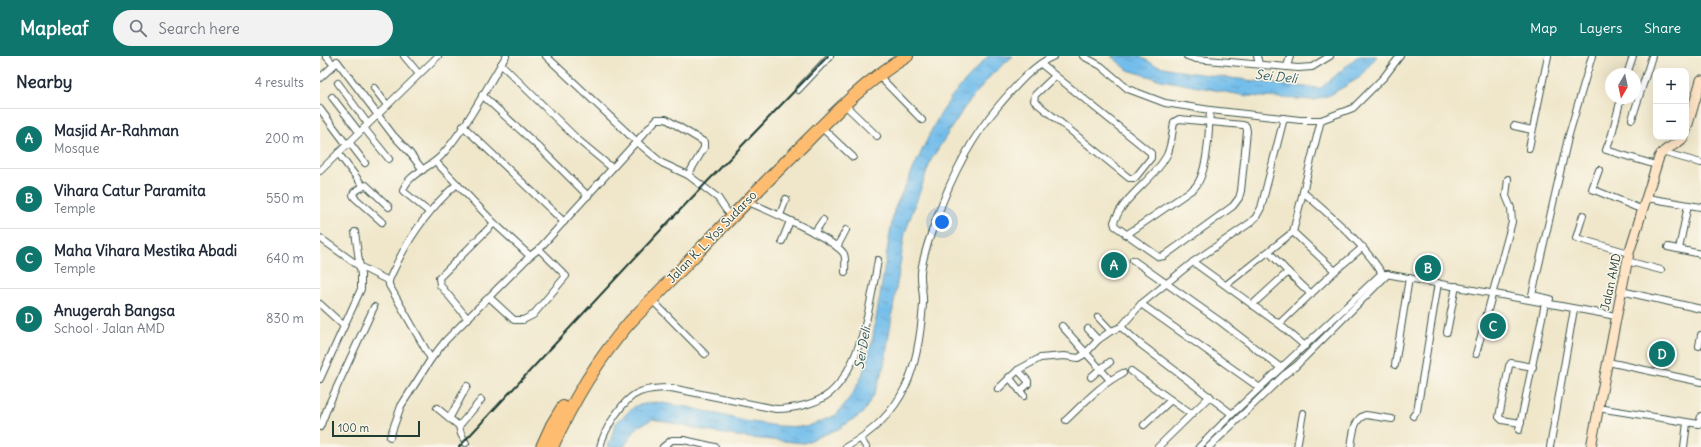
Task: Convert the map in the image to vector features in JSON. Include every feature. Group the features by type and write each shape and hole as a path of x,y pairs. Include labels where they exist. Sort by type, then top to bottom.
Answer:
{"highway":[{"name":"Jalan K. L. Yos Sudarso","path":"542,447 552,425 575,386 617,324 729,213 852,87 867,74 894,56"},
{"name":"Jalan K. L. Yos Sudarso","path":"552,447 562,424 586,382 630,322 729,213 746,201 844,104 878,74 907,56"}],"street":[{"path":"326,56 334,65"},
{"path":"404,56 419,74"},
{"path":"320,171 438,56"},
{"path":"429,212 403,191 405,184 422,170 436,162 449,147 506,56"},
{"path":"546,56 636,142 662,163 688,175 718,198 729,213"},
{"path":"798,90 830,56"},
{"path":"846,447 861,439 895,406 910,378 918,352 920,336 923,301 921,272 930,237 946,190 956,168 971,142 990,115 1023,79 1041,64 1054,56"},
{"path":"1082,56 1101,66 1128,89 1165,103 1210,110 1284,118 1321,120 1353,108 1384,77 1400,56"},
{"path":"1187,56 1196,59 1287,67 1312,67 1330,56"},
{"path":"1257,56 1259,64"},
{"path":"1287,67 1290,56"},
{"path":"1529,148 1548,56"},
{"path":"1550,299 1532,295 1568,138 1592,56"},
{"path":"1629,68 1633,56"},
{"path":"1632,119 1652,56"},
{"path":"320,78 337,61 377,115 422,170"},
{"path":"501,64 577,139 612,168"},
{"path":"1041,64 1151,153 1151,158 1135,178 1129,178 1034,101 1035,95 1055,76"},
{"path":"878,74 922,120"},
{"path":"1689,123 1698,99 1701,80"},
{"path":"338,83 364,128"},
{"path":"374,88 387,105"},
{"path":"482,95 540,148 588,196"},
{"path":"332,97 364,128 389,159"},
{"path":"844,104 877,136"},
{"path":"1620,104 1612,134 1606,150 1656,165"},
{"path":"320,109 365,163"},
{"path":"1126,235 1193,189 1199,182 1204,170 1210,110"},
{"path":"390,437 401,406 431,359 446,340 530,256 539,249 657,119 662,118 672,122 704,142 704,148 688,175"},
{"path":"998,389 1018,370 1040,358 1064,356 1078,358 1085,354 1098,340 1111,331 1121,327 1141,304 1193,262 1250,223 1258,214 1264,199 1284,118"},
{"path":"1179,119 1209,122 1243,124 1247,128 1241,191 1236,204 1163,257 1157,256 1115,226 1115,220 1137,189 1156,171 1167,155 1171,142 1174,122 1179,119"},
{"path":"1226,285 1293,232 1321,120"},
{"path":"463,126 564,222"},
{"path":"1514,126 1532,130"},
{"path":"821,127 853,157"},
{"path":"1662,152 1677,144 1681,140"},
{"path":"1662,152 1701,163"},
{"name":"Jalan AMD","path":"1591,447 1628,257 1656,165 1662,152"},
{"path":"338,153 363,186 366,185 389,207"},
{"path":"436,162 494,223 530,256"},
{"path":"1599,170 1592,188 1643,210"},
{"path":"1476,354 1512,222 1511,208 1506,196 1508,180"},
{"path":"431,359 389,281 413,234 440,199 457,184"},
{"path":"363,186 354,192 354,197 382,222"},
{"path":"1303,192 1330,215 1363,248 1385,274 1616,316"},
{"path":"1647,198 1701,207"},
{"path":"780,215 786,200"},
{"path":"746,201 780,215 837,247 845,257 845,272"},
{"path":"1679,249 1688,205"},
{"path":"1583,215 1576,238 1661,270"},
{"path":"814,233 823,220"},
{"path":"782,240 790,221"},
{"path":"468,319 440,285 439,278 494,223"},
{"path":"837,247 846,230"},
{"path":"320,379 361,289 362,275 359,266 355,232"},
{"path":"1293,232 1335,271"},
{"path":"320,238 359,266 389,281"},
{"path":"1668,247 1701,254"},
{"path":"1279,324 1335,271 1363,248"},
{"path":"489,297 514,320 523,320 533,315 566,276 560,268 539,249"},
{"path":"1269,252 1311,294"},
{"path":"600,447 611,422 623,405 639,392 656,388 671,388 776,409 793,408 819,400 830,393 848,371 856,354 872,296 878,260"},
{"path":"1133,260 1281,368"},
{"path":"1193,262 1279,324 1305,346"},
{"path":"1252,305 1288,272"},
{"path":"1199,447 1281,368 1385,274"},
{"path":"1209,447 1284,375 1296,366 1385,274"},
{"path":"1395,365 1409,278"},
{"path":"1413,416 1417,411 1438,283"},
{"path":"1447,332 1456,286"},
{"path":"1621,291 1701,309"},
{"path":"652,299 705,354"},
{"path":"1533,366 1511,363 1509,366 1499,417 1502,420 1520,427 1533,366 1545,303"},
{"path":"320,304 344,326"},
{"path":"1141,304 1260,388"},
{"path":"320,427 329,404 374,307"},
{"path":"1550,447 1574,309"},
{"path":"1098,317 1111,331"},
{"path":"1062,326 1085,354 1110,380"},
{"path":"1121,327 1139,343 1232,414"},
{"path":"1088,329 1098,340"},
{"path":"1699,346 1701,335"},
{"path":"1091,377 1110,362"},
{"path":"1608,362 1701,382"},
{"path":"1009,377 1022,393 1028,382 1018,370"},
{"path":"1131,371 1191,414"},
{"path":"1066,420 1110,380 1123,373"},
{"path":"449,418 467,386"},
{"path":"1158,447 1210,396"},
{"path":"459,426 481,400"},
{"path":"1144,426 1170,400"},
{"path":"437,408 459,426 466,443"},
{"path":"1598,408 1700,425 1701,416"},
{"path":"1297,447 1303,413"},
{"path":"1351,447 1357,420 1362,416 1366,415 1392,419"},
{"path":"1684,447 1688,423"},
{"path":"861,439 866,447"},
{"path":"663,447 672,440 684,440 715,447"}],"water":[{"path":"988,56 1013,56 992,74 964,108 931,160 905,233 884,366 874,395 862,414 838,429 804,443 717,433 653,419 637,427 624,447 608,447 616,423 635,406 655,402 688,407 745,421 778,426 806,427 836,415 852,395 862,376 873,337 894,210 934,125 952,96"},
{"path":"1111,56 1139,56 1155,65 1186,72 1292,86 1321,88 1358,56 1377,56 1359,78 1330,95 1315,100 1247,96 1161,80 1128,70"}],"railway":[{"path":"459,447 659,232 828,56"}],"place":[{"name":"Masjid Ar-Rahman","path":"1114,265"},
{"name":"Vihara Catur Paramita","path":"1428,268"},
{"name":"Maha Vihara Mestika Abadi","path":"1493,326"},
{"name":"Anugerah Bangsa","path":"1662,354"}],"water label":[{"name":"Sei Deli","path":"1276,76"},
{"name":"Sei Deli","path":"862,348"}]}
